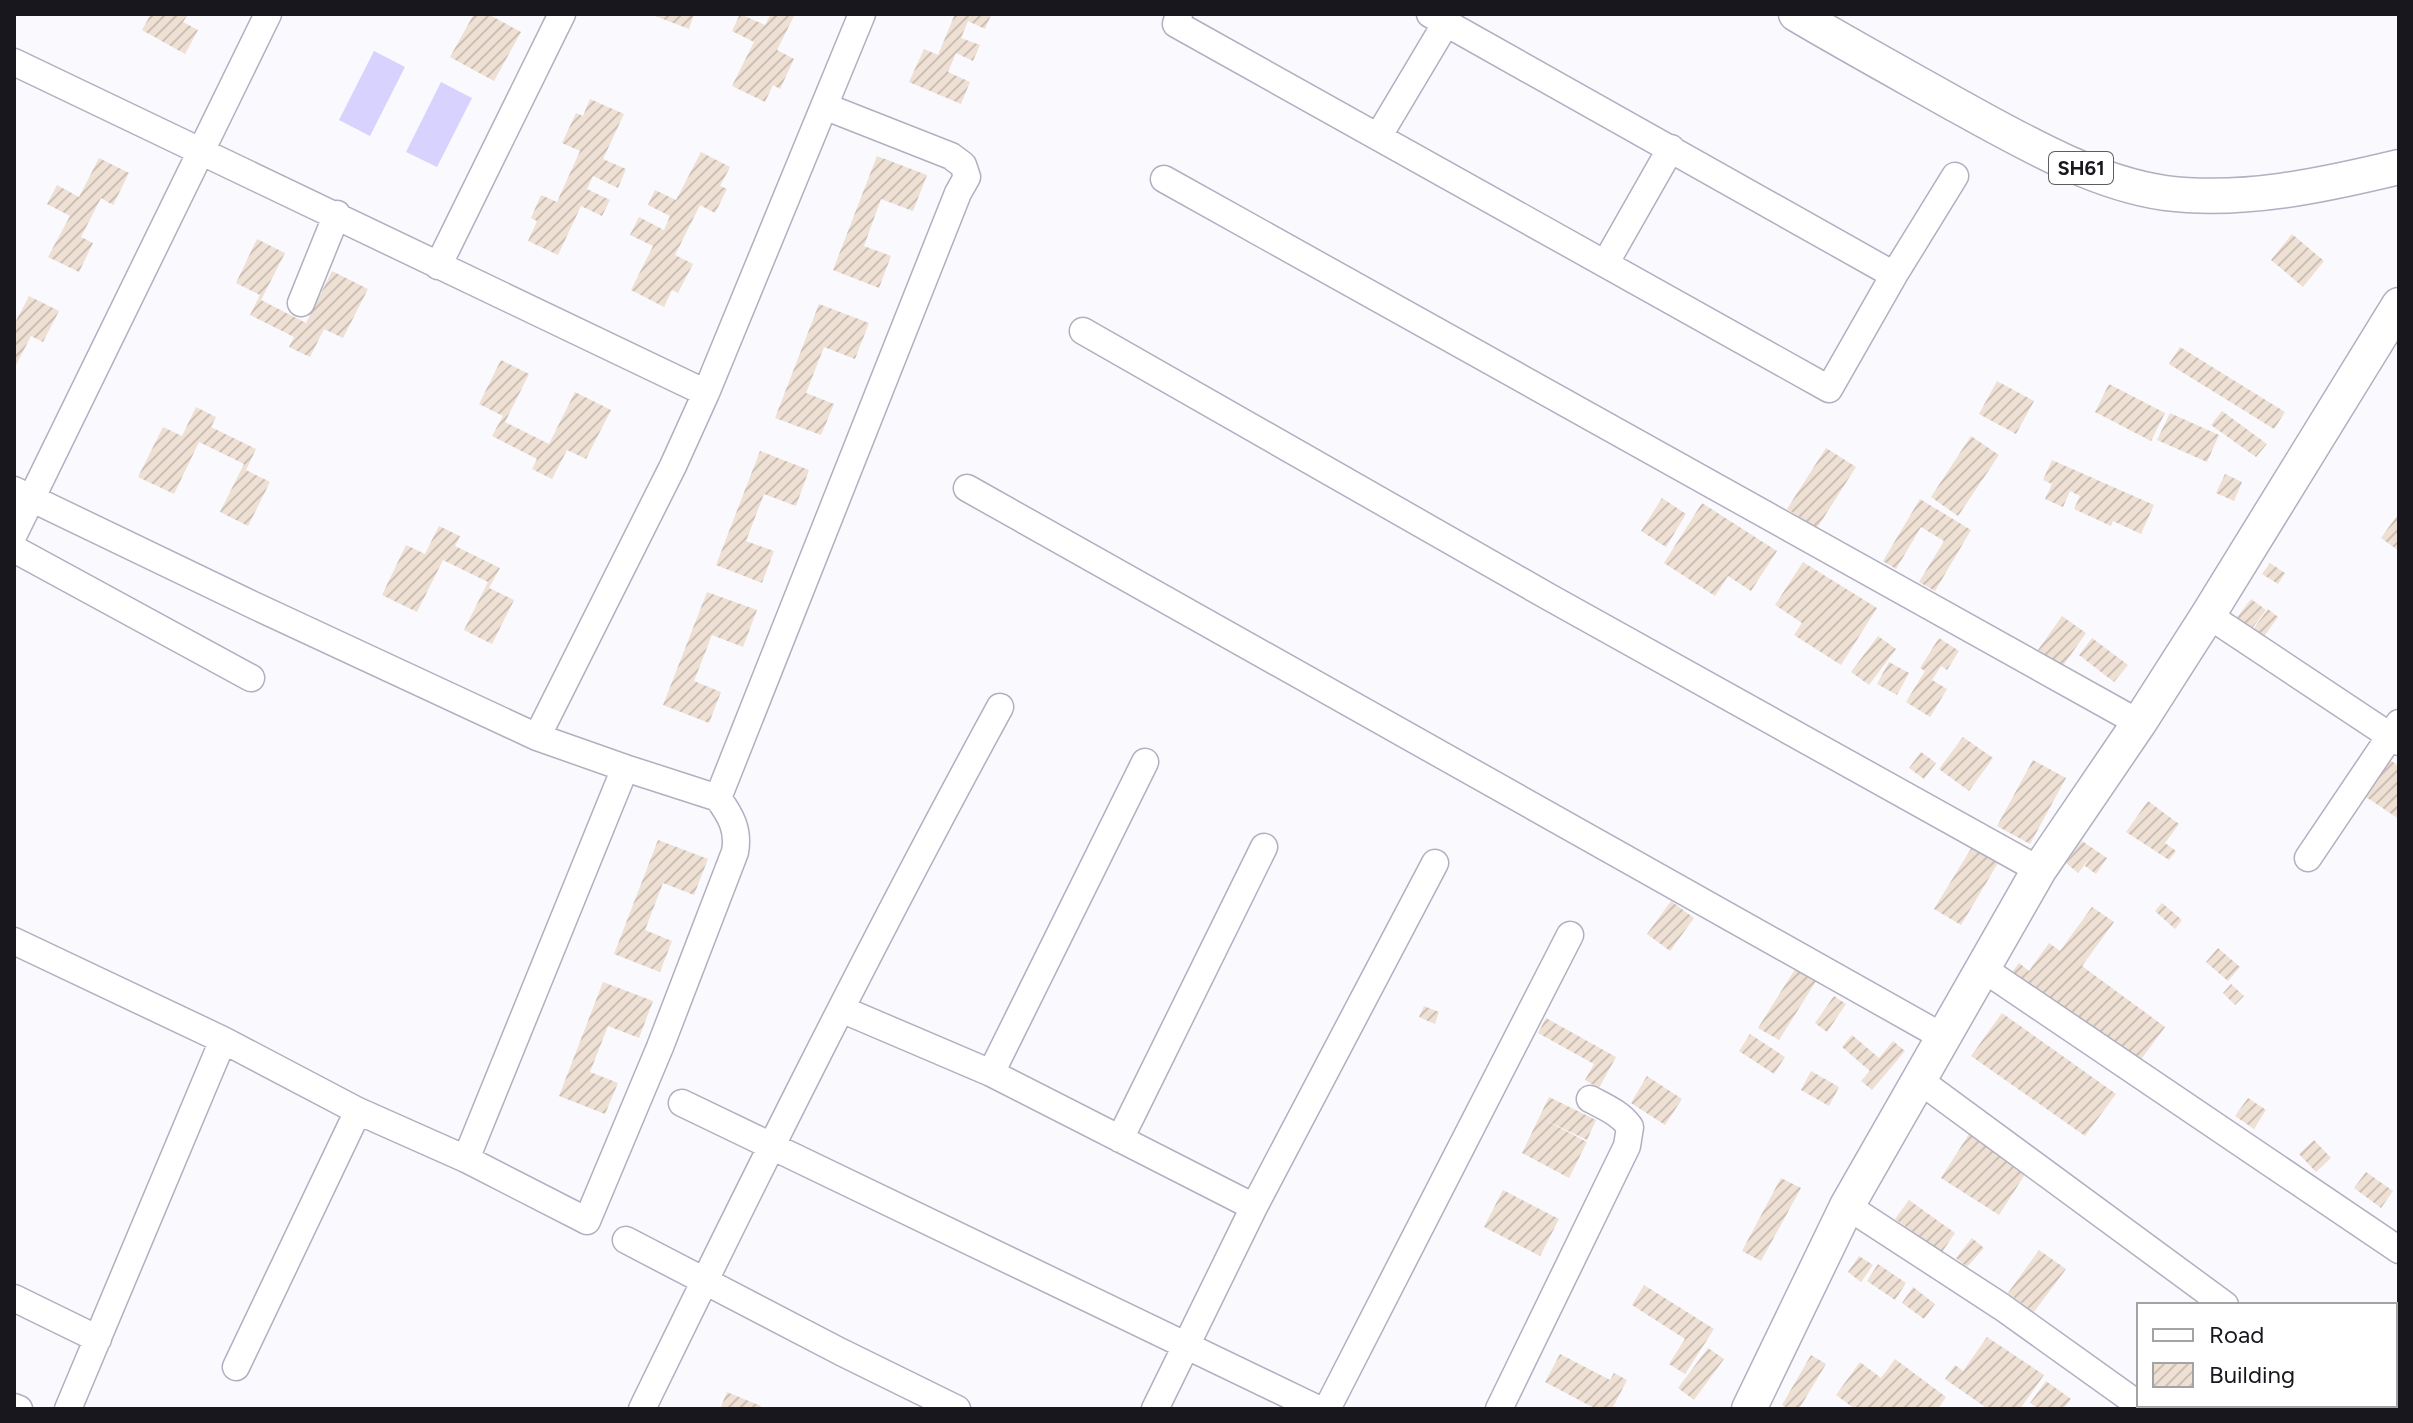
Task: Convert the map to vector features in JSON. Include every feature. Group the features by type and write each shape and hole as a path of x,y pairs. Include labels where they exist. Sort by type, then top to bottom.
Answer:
{"main road":[{"name":"SH61","path":"1796,14 2015,137 2081,167 2137,187 2199,195 2261,193 2299,189 2399,167"},
{"path":"1749,1409 1847,1206 2039,870 2208,615 2399,305"}],"street":[{"path":"14,534 23,494 201,151 268,14"},
{"path":"438,266 562,14"},
{"path":"537,737 673,466 706,393 862,14"},
{"path":"1179,14 1176,24 1829,389 1955,176"},
{"path":"1378,137 1438,18 1894,275"},
{"path":"14,62 706,393"},
{"path":"718,798 967,177 963,165 951,156 824,106"},
{"path":"1605,264 1671,148"},
{"path":"1164,179 2139,723"},
{"path":"301,303 337,214"},
{"path":"1083,331 1549,597 2039,870"},
{"path":"967,488 1943,1037"},
{"path":"14,941 223,1040 358,1111 466,1159 587,1221 660,1047 735,852 736,828 718,798 537,737 23,494"},
{"path":"14,549 251,678"},
{"path":"2208,615 2396,734 2308,858"},
{"path":"642,1409 770,1145 1000,707"},
{"path":"991,1073 1145,762"},
{"path":"466,1159 625,768"},
{"path":"1120,1139 1264,847"},
{"path":"1155,1409 1254,1207 1435,863"},
{"path":"1327,1409 1570,935"},
{"path":"1982,968 2399,1250"},
{"path":"841,1009 991,1073 1254,1207"},
{"path":"68,1409 223,1040"},
{"path":"1919,1080 2222,1303"},
{"path":"1499,1409 1631,1134 1630,1127 1618,1114 1590,1099"},
{"path":"682,1103 1318,1409"},
{"path":"236,1367 358,1111"},
{"path":"1847,1206 2002,1307 2137,1404"},
{"path":"626,1240 957,1409"},
{"path":"14,1298 98,1339"}],"shaded area":[{"path":"374,51 405,67 370,136 339,120"},
{"path":"441,82 472,98 437,167 406,152"}],"building":[{"path":"151,14 188,14 183,22 198,30 185,54 142,30"},
{"path":"474,14 488,14 521,32 494,81 450,57"},
{"path":"650,14 694,14 689,29"},
{"path":"740,14 765,25 771,14 795,14 777,50 794,59 780,89 773,85 765,102 732,86 754,42 732,31"},
{"path":"955,14 991,15 985,29 968,21 961,38 980,45 973,61 956,53 948,72 970,82 961,104 909,82 924,49 938,55"},
{"path":"590,99 624,114 603,159 626,169 618,188 593,176 587,189 610,200 602,216 581,206 558,255 528,241 537,221 531,218 541,195 557,202 580,151 562,143 576,113 583,116"},
{"path":"701,152 730,167 720,186 727,189 715,213 700,205 675,255 693,264 678,293 672,290 664,307 631,290 653,246 630,235 639,217 664,230 670,216 648,205 655,190 676,200"},
{"path":"877,156 927,175 913,211 881,199 864,246 891,256 879,288 833,270"},
{"path":"99,158 129,173 113,205 101,198 81,237 93,243 79,272 48,257 70,216 47,204 57,185 79,197"},
{"path":"2292,234 2324,261 2303,287 2271,260"},
{"path":"257,239 285,253 261,300 306,323 332,271 368,289 343,338 324,329 310,357 289,347 294,337 250,315 260,295 236,283"},
{"path":"29,296 59,311 43,342 31,336 14,369 14,325"},
{"path":"819,304 869,323 855,359 824,347 806,393 834,404 821,435 775,418"},
{"path":"2180,347 2285,412 2274,429 2169,364"},
{"path":"501,360 529,374 505,422 549,444 575,392 611,410 586,459 567,450 552,479 532,469 537,459 492,436 503,416 479,404"},
{"path":"1997,381 2034,401 2016,434 1979,414"},
{"path":"2109,384 2165,413 2151,441 2095,412"},
{"path":"196,407 216,417 211,427 256,449 246,470 270,482 248,526 220,512 244,464 199,442 174,494 138,477 163,427 182,436"},
{"path":"2222,411 2267,444 2256,457 2211,425"},
{"path":"2170,413 2219,435 2207,462 2157,440"},
{"path":"1971,436 1999,455 1958,516 1931,497"},
{"path":"1826,448 1856,467 1817,528 1787,509"},
{"path":"760,451 809,470 796,506 764,494 746,541 774,551 762,583 716,565"},
{"path":"2052,460 2154,505 2141,534 2113,521 2111,526 2074,509 2080,496 2070,491 2063,507 2045,499 2052,484 2043,480"},
{"path":"2225,474 2242,482 2234,501 2216,493"},
{"path":"1662,498 1686,514 1666,547 1641,531"},
{"path":"1920,499 1971,530 1935,591 1919,582 1944,541 1921,527 1896,569 1883,561"},
{"path":"1702,503 1777,551 1751,591 1728,576 1715,596 1664,563"},
{"path":"2399,513 2399,551 2381,538"},
{"path":"439,526 460,536 455,546 500,568 489,588 514,600 492,644 464,630 488,582 443,560 417,612 382,595 406,545 425,554"},
{"path":"1803,562 1877,608 1841,665 1794,635 1802,623 1775,605"},
{"path":"2270,563 2285,573 2278,584 2262,574"},
{"path":"707,592 757,610 743,647 712,635 694,681 721,692 709,723 663,705"},
{"path":"2251,599 2266,610 2250,631 2236,619"},
{"path":"2268,609 2278,617 2262,639 2252,631"},
{"path":"2062,616 2086,633 2062,667 2038,650"},
{"path":"1878,636 1896,649 1869,685 1851,672"},
{"path":"1939,638 1959,651 1947,670 1941,666 1932,680 1947,689 1930,717 1906,702 1925,671 1920,668"},
{"path":"2092,638 2128,665 2114,682 2079,655"},
{"path":"1889,662 1909,673 1897,695 1877,684"},
{"path":"1963,737 1993,758 1969,791 1939,769"},
{"path":"1921,752 1936,763 1924,779 1909,768"},
{"path":"2387,758 2399,766 2399,819 2363,795"},
{"path":"2033,760 2066,778 2030,844 1997,826"},
{"path":"2148,801 2179,824 2165,843 2176,851 2169,860 2126,832"},
{"path":"658,840 708,859 694,895 663,883 645,930 672,941 660,972 614,954"},
{"path":"2082,841 2107,858 2096,874 2085,866 2090,858 2078,873 2066,863"},
{"path":"1972,847 1998,863 1961,925 1934,909"},
{"path":"1671,901 1694,918 1670,951 1647,934"},
{"path":"2162,903 2182,920 2175,929 2155,911"},
{"path":"2092,907 2114,922 2082,966 2165,1027 2134,1069 2009,976 2019,963 2029,971 2049,943 2060,951"},
{"path":"2218,948 2240,967 2228,981 2206,962"},
{"path":"1799,963 1820,975 1779,1040 1758,1028"},
{"path":"603,982 653,1001 639,1038 608,1026 590,1072 618,1083 605,1114 559,1096"},
{"path":"2231,984 2244,996 2235,1005 2223,993"},
{"path":"1834,996 1846,1004 1827,1032 1815,1023"},
{"path":"1424,1006 1439,1012 1435,1024 1419,1017"},
{"path":"2002,1013 2116,1094 2085,1136 1971,1056"},
{"path":"1546,1018 1616,1057 1599,1088 1585,1080 1594,1064 1538,1033"},
{"path":"1750,1034 1785,1057 1774,1074 1739,1051"},
{"path":"1852,1035 1879,1058 1893,1041 1905,1051 1872,1090 1861,1081 1870,1071 1842,1047"},
{"path":"1811,1071 1839,1087 1829,1106 1801,1090"},
{"path":"1647,1076 1682,1099 1665,1125 1631,1103"},
{"path":"1549,1097 1596,1120 1587,1140 1543,1119 1587,1142 1569,1178 1522,1153"},
{"path":"2248,1098 2266,1110 2254,1129 2235,1116"},
{"path":"1971,1131 2029,1168 1999,1215 1941,1178"},
{"path":"2314,1140 2331,1158 2316,1172 2299,1154"},
{"path":"2366,1172 2393,1191 2381,1208 2354,1188"},
{"path":"1781,1178 1801,1188 1761,1261 1742,1251"},
{"path":"1503,1190 1559,1219 1540,1256 1484,1227"},
{"path":"1909,1200 1955,1233 1942,1252 1895,1219"},
{"path":"1972,1238 1984,1248 1967,1267 1956,1258"},
{"path":"2039,1250 2066,1269 2034,1312 2008,1293"},
{"path":"1859,1256 1873,1265 1861,1282 1848,1272"},
{"path":"1878,1264 1906,1283 1895,1300 1867,1281"},
{"path":"1644,1285 1714,1329 1685,1374 1669,1364 1685,1339 1632,1305"},
{"path":"1913,1287 1935,1304 1924,1319 1902,1303"},
{"path":"1987,1337 2044,1375 2020,1409 1988,1409 1945,1379 1955,1365 1963,1371"},
{"path":"1708,1348 1724,1359 1694,1400 1678,1388"},
{"path":"1560,1354 1610,1380 1614,1373 1627,1380 1612,1409 1596,1409 1545,1382"},
{"path":"1811,1355 1826,1364 1799,1409 1789,1409 1782,1405"},
{"path":"1895,1359 1946,1397 1938,1409 1855,1409 1836,1395 1860,1362 1881,1378"},
{"path":"2046,1381 2071,1399 2063,1409 2038,1409 2030,1403"},
{"path":"727,1392 761,1406 760,1409 720,1409"}]}
